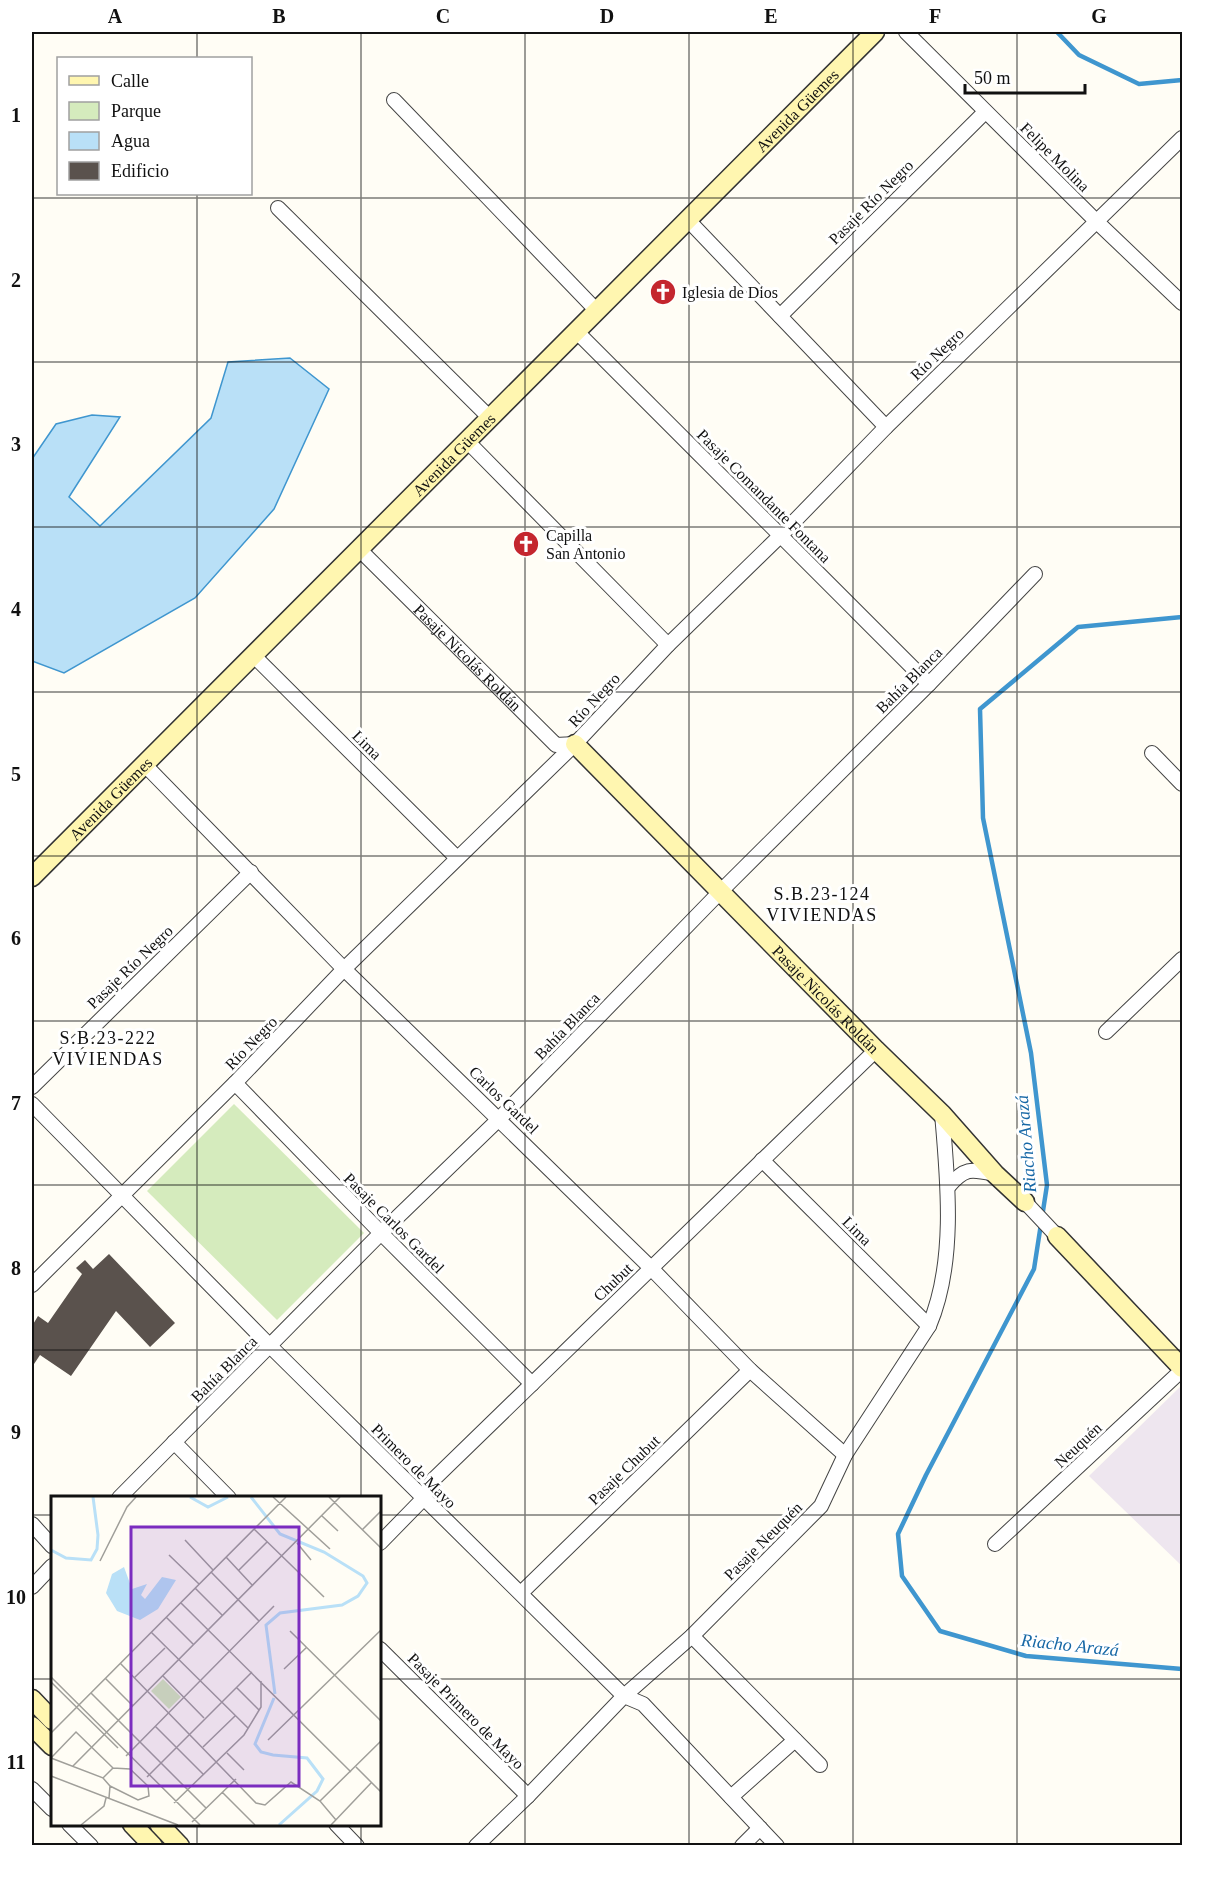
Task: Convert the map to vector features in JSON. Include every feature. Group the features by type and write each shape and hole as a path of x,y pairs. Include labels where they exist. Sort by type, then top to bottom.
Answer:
{"street":[{"name":"Avenida Güemes","path":"32,877 875,32"},
{"name":"Felipe Molina","path":"906,32 1182,303"},
{"path":"394,100 597,311"},
{"name":"Pasaje Río Negro","path":"780,316 985,112"},
{"name":"Río Negro","path":"32,1285 235,1083 344,969 575,744 669,645 886,427 1182,138"},
{"path":"278,208 490,418"},
{"path":"688,220 886,427"},
{"name":"Pasaje Comandante Fontana","path":"577,332 929,684"},
{"path":"467,441 669,645"},
{"name":"Pasaje Nicolás Roldán","path":"360,550 556,746 575,744 942,1114 995,1174 1058,1236 1182,1369"},
{"name":"Bahía Blanca","path":"120,1496 381,1233 499,1119 1035,574"},
{"name":"Lima","path":"254,656 457,858"},
{"path":"1152,753 1182,784"},
{"name":"Carlos Gardel","path":"144,764 344,969 651,1268 750,1370 845,1455"},
{"name":"Pasaje Río Negro","path":"32,1087 251,872"},
{"path":"1106,1032 1182,959"},
{"name":"Chubut","path":"381,1541 423,1499 433,1480 876,1050"},
{"name":"Pasaje Carlos Gardel","path":"235,1083 531,1384"},
{"name":"Primero de Mayo","path":"32,1104 423,1499 624,1696 643,1704 777,1845"},
{"name":"Pasaje Neuquén","path":"476,1845 528,1796 624,1696 692,1636 821,1506 845,1455 929,1326 938,1305 944,1275 948,1187 942,1114"},
{"name":"Lima","path":"762,1160 929,1326"},
{"path":"948,1187 959,1174 976,1170 995,1174"},
{"name":"Neuquén","path":"995,1544 1182,1369"},
{"name":"Pasaje Chubut","path":"521,1593 750,1370"},
{"path":"174,1442 228,1496"},
{"path":"32,1524 51,1545"},
{"path":"32,1587 51,1567"},
{"path":"692,1636 820,1765"},
{"name":"Pasaje Primero de Mayo","path":"381,1650 528,1796"},
{"path":"32,1699 51,1719"},
{"path":"32,1726 51,1745"},
{"path":"731,1797 795,1740"},
{"path":"32,1789 51,1808"},
{"path":"71,1826 90,1845"},
{"path":"134,1826 153,1845"},
{"path":"161,1826 180,1845"},
{"path":"338,1826 357,1845"},
{"path":"742,1845 760,1828"}],"shaded area":[{"path":"1182,1385 1182,1566 1089,1476"}],"green space":[{"path":"234,1104 364,1233 277,1320 147,1191"}],"water":[{"path":"290,358 329,389 274,509 195,598 64,673 32,661 32,459 56,424 92,415 120,417 69,497 100,526 211,418 228,362"}],"building":[{"path":"109,1254 175,1323 150,1347 116,1311 71,1376 40,1355 32,1367 32,1326 38,1316 48,1323 82,1274 76,1268 85,1260 93,1269"}],"waterway":[{"name":"Riacho Arazá","path":"1057,32 1079,55 1139,84 1182,80"},
{"name":"Riacho Arazá","path":"1182,617 1078,627 980,709 983,818 1031,1053 1047,1185 1034,1269 926,1475 898,1534 902,1576 940,1631 1026,1656 1182,1669"}],"place":[{"name":"Iglesia de Dios","path":"663,292"},
{"name":"Capilla San Antonio","path":"526,544"}],"district":[{"name":"S.B.23-124 VIVIENDAS","path":"822,904"},
{"name":"S.B.23-222 VIVIENDAS","path":"108,1048"}]}
